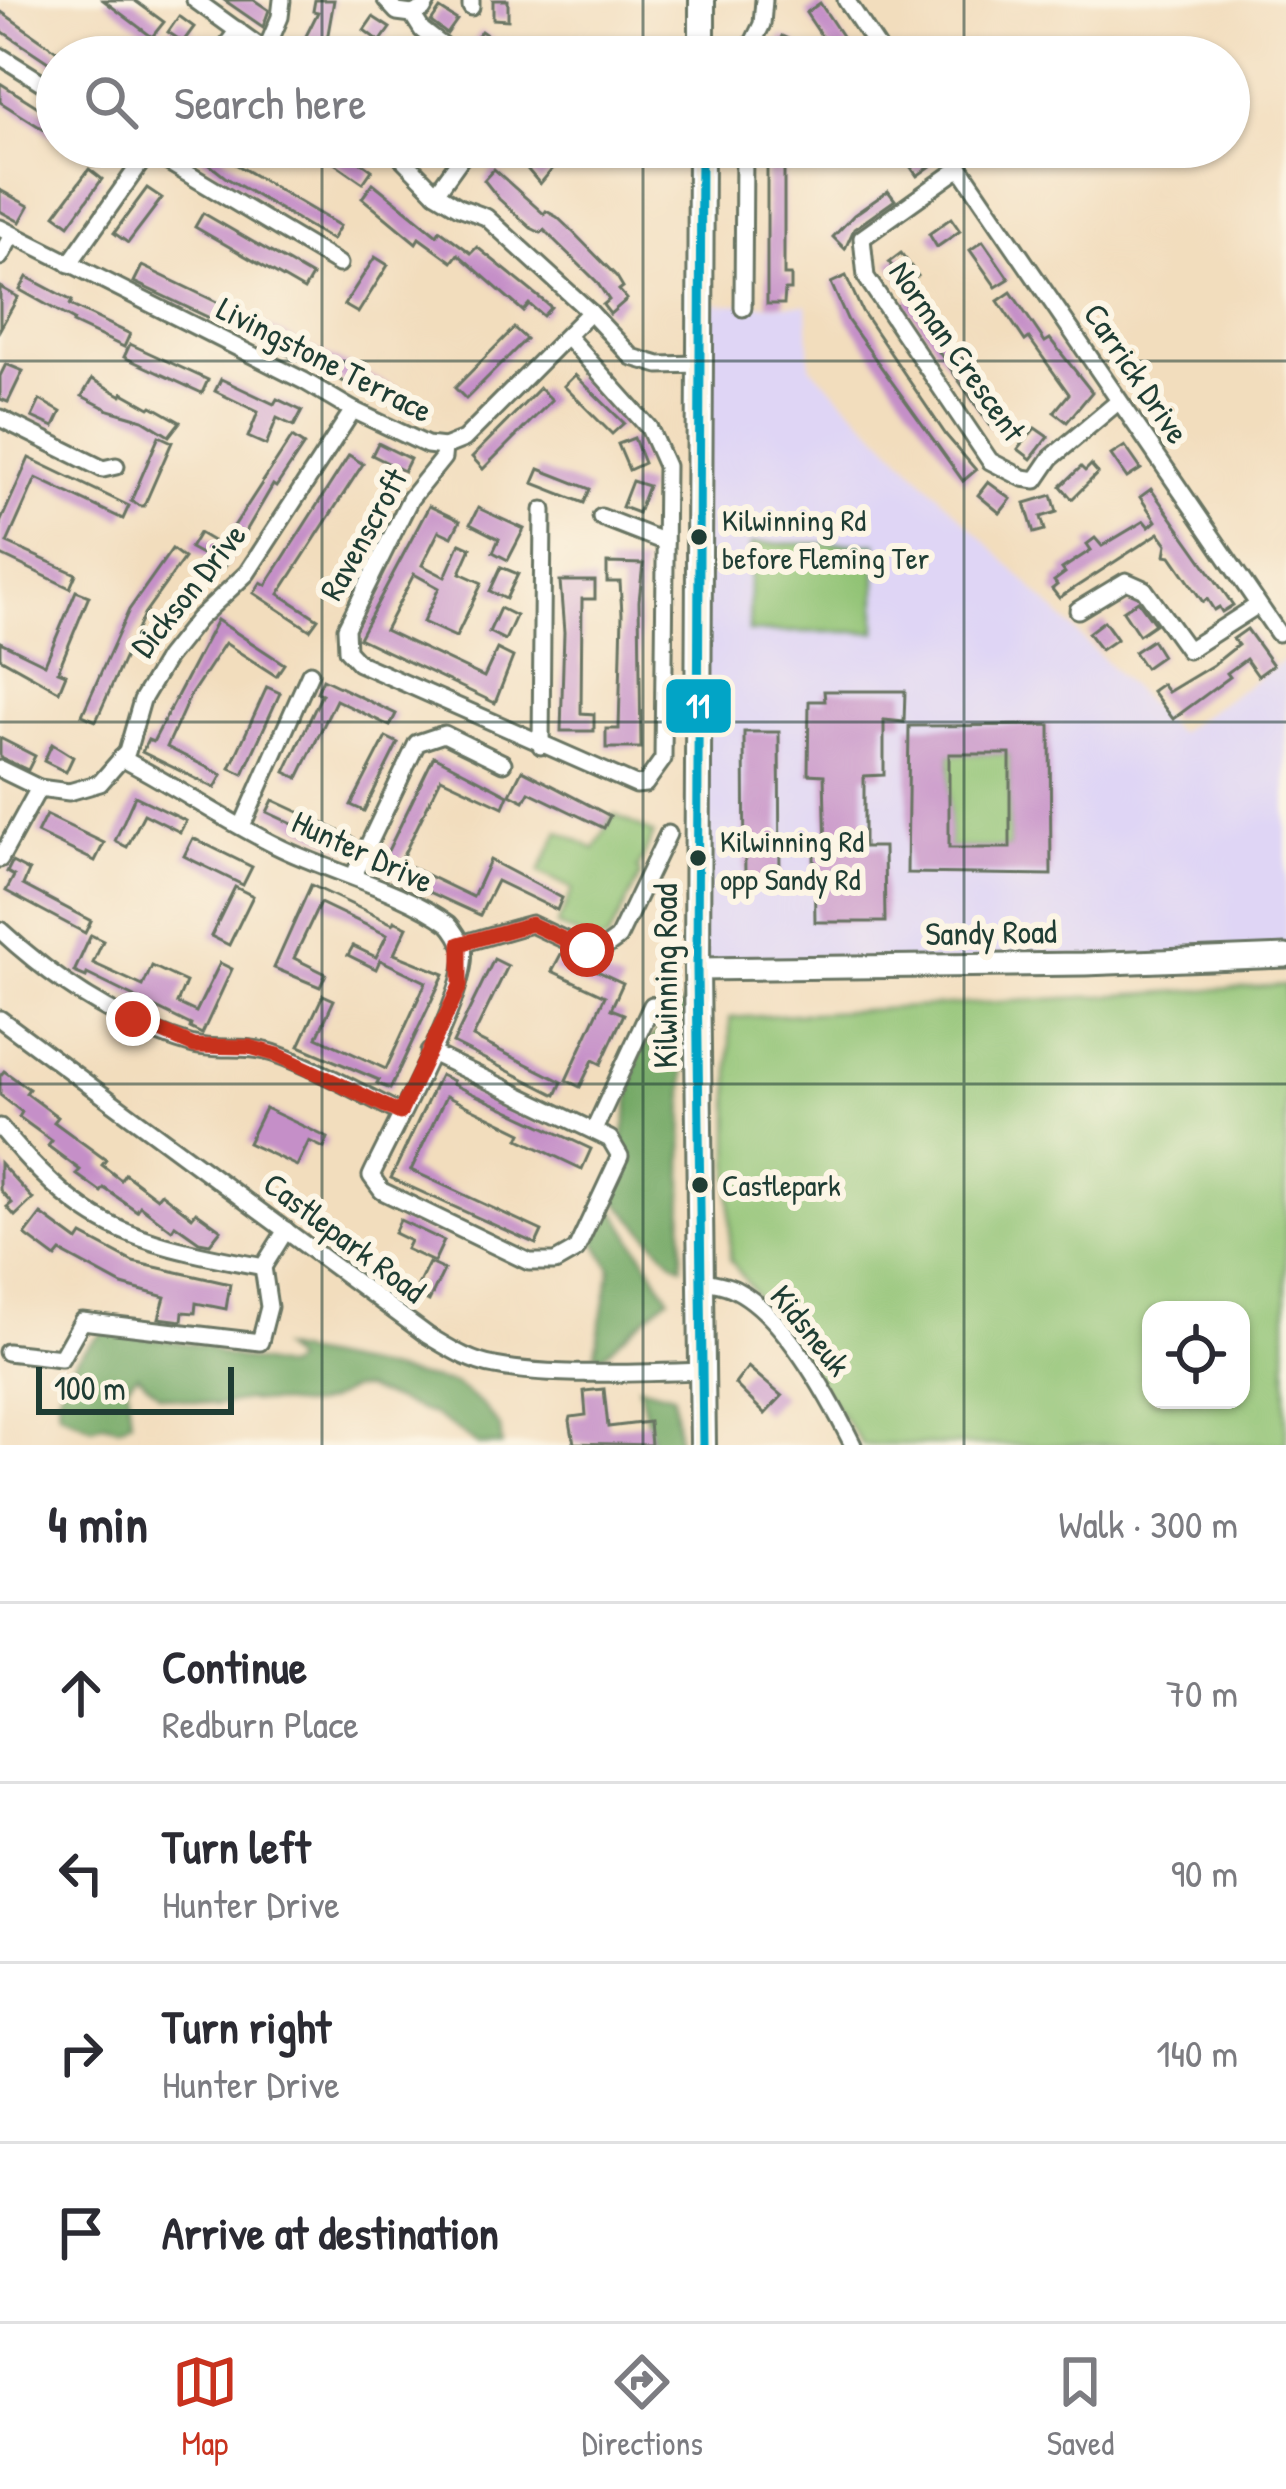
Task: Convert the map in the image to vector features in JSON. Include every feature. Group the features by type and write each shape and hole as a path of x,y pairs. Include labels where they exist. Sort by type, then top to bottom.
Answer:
{"main road":[{"path":"702,36 703,0"},
{"name":"Kilwinning Road","path":"701,168 697,969 703,1445"},
{"name":"Sandy Road","path":"697,969 1286,956"}],"street":[{"path":"195,0 246,36"},
{"path":"275,36 282,0"},
{"path":"386,0 397,13 412,14 428,0"},
{"path":"757,36 763,24 764,0"},
{"path":"846,0 870,36"},
{"path":"412,14 430,36"},
{"path":"234,36 238,30"},
{"path":"0,56 36,79"},
{"path":"69,264 134,168"},
{"path":"181,168 339,263"},
{"path":"412,168 436,193 486,217 590,312 623,350 642,362 699,364"},
{"path":"436,193 454,168"},
{"path":"743,308 744,168"},
{"name":"Carrick Drive","path":"960,168 1278,633"},
{"name":"Norman Crescent","path":"960,168 862,238 866,277 915,351 990,460 1023,478 1036,480 1051,458 1119,401"},
{"path":"0,257 6,232"},
{"name":"Livingstone Terrace","path":"6,232 427,445 444,447 464,439 590,312"},
{"path":"567,336 609,379 659,445 666,481 665,542 601,517"},
{"name":"Dickson Drive","path":"121,758 142,700 167,658 198,619 247,573 352,410"},
{"path":"0,418 104,470 116,466"},
{"name":"Ravenscroft","path":"444,447 443,458 410,499 346,628 344,644 359,663 636,785 645,784 663,759 665,542"},
{"path":"541,746 543,510"},
{"path":"1078,610 1126,581 1144,589 1187,650 1258,605"},
{"path":"242,826 310,673"},
{"path":"353,875 417,743 444,734 503,763"},
{"path":"0,769 39,788 69,792 100,784 121,758"},
{"name":"Hunter Drive","path":"121,758 283,849 353,875 452,926 460,944"},
{"path":"0,859 39,788"},
{"path":"429,1052 610,1139 620,1156 576,1250 555,1262 529,1262 382,1191 370,1176 460,986 460,944 531,924 587,950 600,951 618,938 668,834"},
{"path":"0,930 67,986 116,1012 194,1046 250,1047 278,1055 400,1113"},
{"path":"594,1130 652,1005"},
{"name":"Castlepark Road","path":"0,1019 427,1335 464,1357 530,1369 701,1371"},
{"path":"0,1127 34,1166 89,1214 174,1250 263,1267"},
{"path":"7,1352 61,1358 82,1321 260,1342 269,1307 263,1267 286,1230"},
{"name":"Kidsneuk","path":"700,1280 736,1290 770,1318 826,1391 853,1445"}],"shaded area":[{"path":"699,304 807,305 810,366 1177,733 1286,659 1286,955 697,969"}],"green space":[{"path":"876,543 876,632 749,632 751,544"},
{"path":"949,754 1010,754 1010,848 949,848"},
{"path":"614,814 654,834 638,868 640,876 607,941 594,942 557,926 573,889 539,872 559,831 595,849"},
{"path":"1286,985 1286,1445 863,1445 730,1259 730,1018"},
{"path":"685,1001 682,1266 613,1197 638,1052"},
{"path":"612,1206 669,1297 602,1356 595,1353 611,1268 595,1241"},
{"path":"104,1332 207,1346 220,1354 285,1368 294,1362 281,1349 455,1384 500,1427 502,1445 479,1445 434,1415 365,1389 351,1389 310,1406 247,1400 216,1405 160,1395 137,1374 127,1385 131,1420 119,1427 104,1423 92,1427 59,1411 58,1399 71,1367"},
{"path":"639,1386 673,1395 679,1445 653,1445"}],"building":[{"path":"103,0 134,0 164,22 151,36"},
{"path":"224,0 254,0 269,10 263,27"},
{"path":"315,0 334,0 327,36 306,36 318,12 313,11"},
{"path":"493,0 508,0 508,20 493,19"},
{"path":"820,3 842,36 821,36 806,13"},
{"path":"440,9 457,20 447,34 431,22"},
{"path":"0,11 36,36 36,54 0,30"},
{"path":"179,16 194,27 187,36 168,32"},
{"path":"373,17 390,28 384,36 364,30"},
{"path":"0,83 36,106 36,125 0,102"},
{"path":"214,168 242,168 340,226 332,240"},
{"path":"341,168 369,168 363,183"},
{"path":"530,168 553,168 540,184"},
{"path":"767,168 784,168 784,275 791,275 791,290 785,290 784,304 767,304"},
{"path":"89,169 102,179 69,225 55,215"},
{"path":"494,169 544,214 557,217 574,233 617,277 627,299 610,314 603,305 609,300 596,281 544,230 531,228 499,199 484,180"},
{"path":"373,183 437,235 440,230 471,253 477,247 551,307 543,316 529,304 523,311 458,254 452,262 419,238 416,243 362,198"},
{"path":"147,188 162,198 128,243 114,233"},
{"path":"0,190 29,206 20,222 0,211"},
{"path":"888,191 895,200 854,229 845,249 833,237"},
{"path":"203,213 312,276 304,290 195,227"},
{"path":"951,218 960,231 937,247 929,234"},
{"path":"983,241 1009,279 996,287 970,250"},
{"path":"901,253 918,276 905,285 889,262"},
{"path":"375,257 388,265 358,313 344,305"},
{"path":"142,266 429,404 422,419 134,282"},
{"path":"846,276 862,311 946,435 976,470 963,481 848,321 831,283"},
{"path":"27,277 72,301 70,305 130,334 124,347 20,290"},
{"path":"0,287 18,297 0,329"},
{"path":"1011,292 1045,342 1050,339 1092,392 1067,422 1054,412 1069,394 998,301"},
{"path":"917,293 1004,419 992,428 904,302"},
{"path":"514,328 526,339 466,399 455,388"},
{"path":"130,344 208,380 202,393 124,357"},
{"path":"6,364 23,371 8,402 0,399 0,376"},
{"path":"575,375 624,423 612,434 564,386"},
{"path":"92,379 180,422 169,436 143,420 109,410 82,396"},
{"path":"221,379 274,404 277,399 302,411 294,426 277,418 266,445 248,437 258,412 215,391"},
{"path":"540,388 552,400 483,469 472,457"},
{"path":"40,400 61,412 54,427 32,417"},
{"path":"1035,428 1048,437 1031,459 1018,449"},
{"path":"159,436 172,442 140,506 131,501"},
{"path":"292,437 304,445 273,485 225,567 190,548 199,533 221,546"},
{"path":"634,438 644,463 629,470 618,444"},
{"path":"378,443 410,459 404,471 372,455"},
{"path":"1125,446 1141,469 1127,478 1111,455"},
{"path":"349,455 363,464 279,594 318,619 310,630 254,593 261,582 266,585"},
{"path":"29,458 129,506 123,519 36,478 7,543 76,574 70,588 0,558 0,523"},
{"path":"1091,465 1098,473 1072,499 1061,486 1081,467 1085,471"},
{"path":"539,469 590,489 584,503 533,483"},
{"path":"632,481 648,486 638,513 622,507"},
{"path":"988,482 1011,499 1000,513 978,495"},
{"path":"1151,489 1233,605 1222,612 1219,607 1214,610 1207,599 1203,602 1171,556 1165,555 1167,544 1159,533 1059,598 1052,589 1057,585 1054,581 1065,573 1062,569 1091,550 1087,544 1095,538 1102,546 1144,521 1149,527 1156,521 1140,497"},
{"path":"1052,495 1057,512 1041,517 1045,530 1034,533 1025,503"},
{"path":"429,506 460,521 452,537 439,531 422,565 445,577 460,543 471,548 460,573 482,583 456,637 423,622 439,588 414,574 385,630 484,677 497,649 513,657 495,703 359,638"},
{"path":"478,508 524,529 508,560 493,552 499,539 470,524"},
{"path":"172,549 184,558 144,614 96,721 82,715 129,610"},
{"path":"607,563 643,564 641,748 606,748 606,729 619,729 622,614 620,582 607,582"},
{"path":"501,567 518,574 506,599 490,591"},
{"path":"560,581 595,581 595,599 582,599 581,713 594,714 594,731 561,731 564,632"},
{"path":"76,591 89,596 58,671 66,674 59,691 0,658 0,642 45,664"},
{"path":"1138,601 1155,624 1139,635 1123,611"},
{"path":"500,608 516,616 505,640 489,632"},
{"path":"217,620 284,664 276,676 225,643 190,696 167,747 222,775 215,788 142,752 148,740 153,742"},
{"path":"1104,621 1117,639 1101,650 1088,633"},
{"path":"1247,629 1273,665 1258,676 1246,659 1227,673 1230,677 1173,719 1152,691 1162,684 1168,692 1213,665 1238,645 1233,639"},
{"path":"1152,640 1162,656 1145,668 1134,652"},
{"path":"323,679 396,714 390,726 336,700 298,778 285,772 322,694 317,692"},
{"path":"267,687 280,693 243,774 230,768"},
{"path":"824,691 905,691 904,722 884,720 884,775 864,776 864,847 884,847 885,922 815,922 814,854 826,854 824,775 808,774 809,701 825,701"},
{"path":"1050,725 1051,875 907,873 909,726","holes":["949,754 1010,754 1010,848 949,848"]},
{"path":"744,732 779,732 780,881 745,881"},
{"path":"386,737 398,743 364,811 351,805"},
{"path":"0,738 35,756 28,770 0,757"},
{"path":"52,744 73,757 66,772 44,761"},
{"path":"434,756 508,795 503,807 441,778 400,862 473,897 490,860 562,898 557,910 497,881 480,915 379,869"},
{"path":"522,770 610,816 604,828 529,792 524,801 510,794"},
{"path":"135,796 186,821 180,832 144,814 127,847 115,841"},
{"path":"273,800 354,838 348,850 267,812"},
{"path":"46,815 104,843 95,861 37,833"},
{"path":"193,838 252,867 243,885 184,856"},
{"path":"12,862 29,871 23,885 91,921 85,933 6,891 14,876 7,872"},
{"path":"311,885 407,927 394,954 444,974 390,1089 299,1046 323,995 334,1000 317,1037 386,1069 426,982 380,960 376,969 348,955 353,946 376,957 387,935 320,903 294,958 326,974 320,987 274,968"},
{"path":"235,887 253,896 229,945 211,936"},
{"path":"91,935 103,941 93,963 143,986 152,966 186,982 177,1003 196,1012 220,963 232,969 202,1034 87,974 74,972"},
{"path":"561,954 623,983 611,1009 624,1014 601,1064 593,1060 580,1087 566,1080 605,996 552,971"},
{"path":"494,959 508,966 473,1037 562,1082 556,1095 453,1043"},
{"path":"4,1071 58,1117 54,1122 106,1160 102,1165 121,1180 125,1174 157,1198 161,1193 192,1217 196,1212 221,1230 210,1244 199,1242 175,1225 172,1230 140,1206 137,1211 104,1188 101,1192 76,1174 80,1170 48,1146 52,1141 19,1117 22,1112 0,1095"},
{"path":"440,1075 591,1149 582,1169 446,1096 411,1170 542,1231 536,1244 391,1178"},
{"path":"265,1108 328,1138 324,1148 309,1141 297,1166 248,1143"},
{"path":"0,1163 33,1199 15,1216 7,1207 12,1203 0,1190"},
{"path":"41,1214 78,1241 82,1235 133,1262 230,1284 226,1309 196,1303 195,1313 183,1312 182,1321 159,1318 165,1297 122,1285 61,1252 56,1258 25,1235"},
{"path":"400,1220 444,1241 434,1262 406,1249 410,1241 394,1233"},
{"path":"429,1263 444,1270 429,1301 414,1293"},
{"path":"748,1367 782,1396 765,1414 735,1384"},
{"path":"604,1389 608,1427 649,1422 651,1445 574,1443 570,1421 586,1415 584,1391"}],"transit line":[{"name":"11","path":"701,168 697,969 703,1445"}],"place":[{"name":"Kilwinning Rd before Fleming Ter","path":"699,537"},
{"name":"Kilwinning Rd opp Sandy Rd","path":"698,858"},
{"name":"Castlepark","path":"700,1185"}],"route":[{"path":"133,1019 194,1046 250,1047 278,1055 400,1113 460,986 460,944 531,924 587,950"}]}
